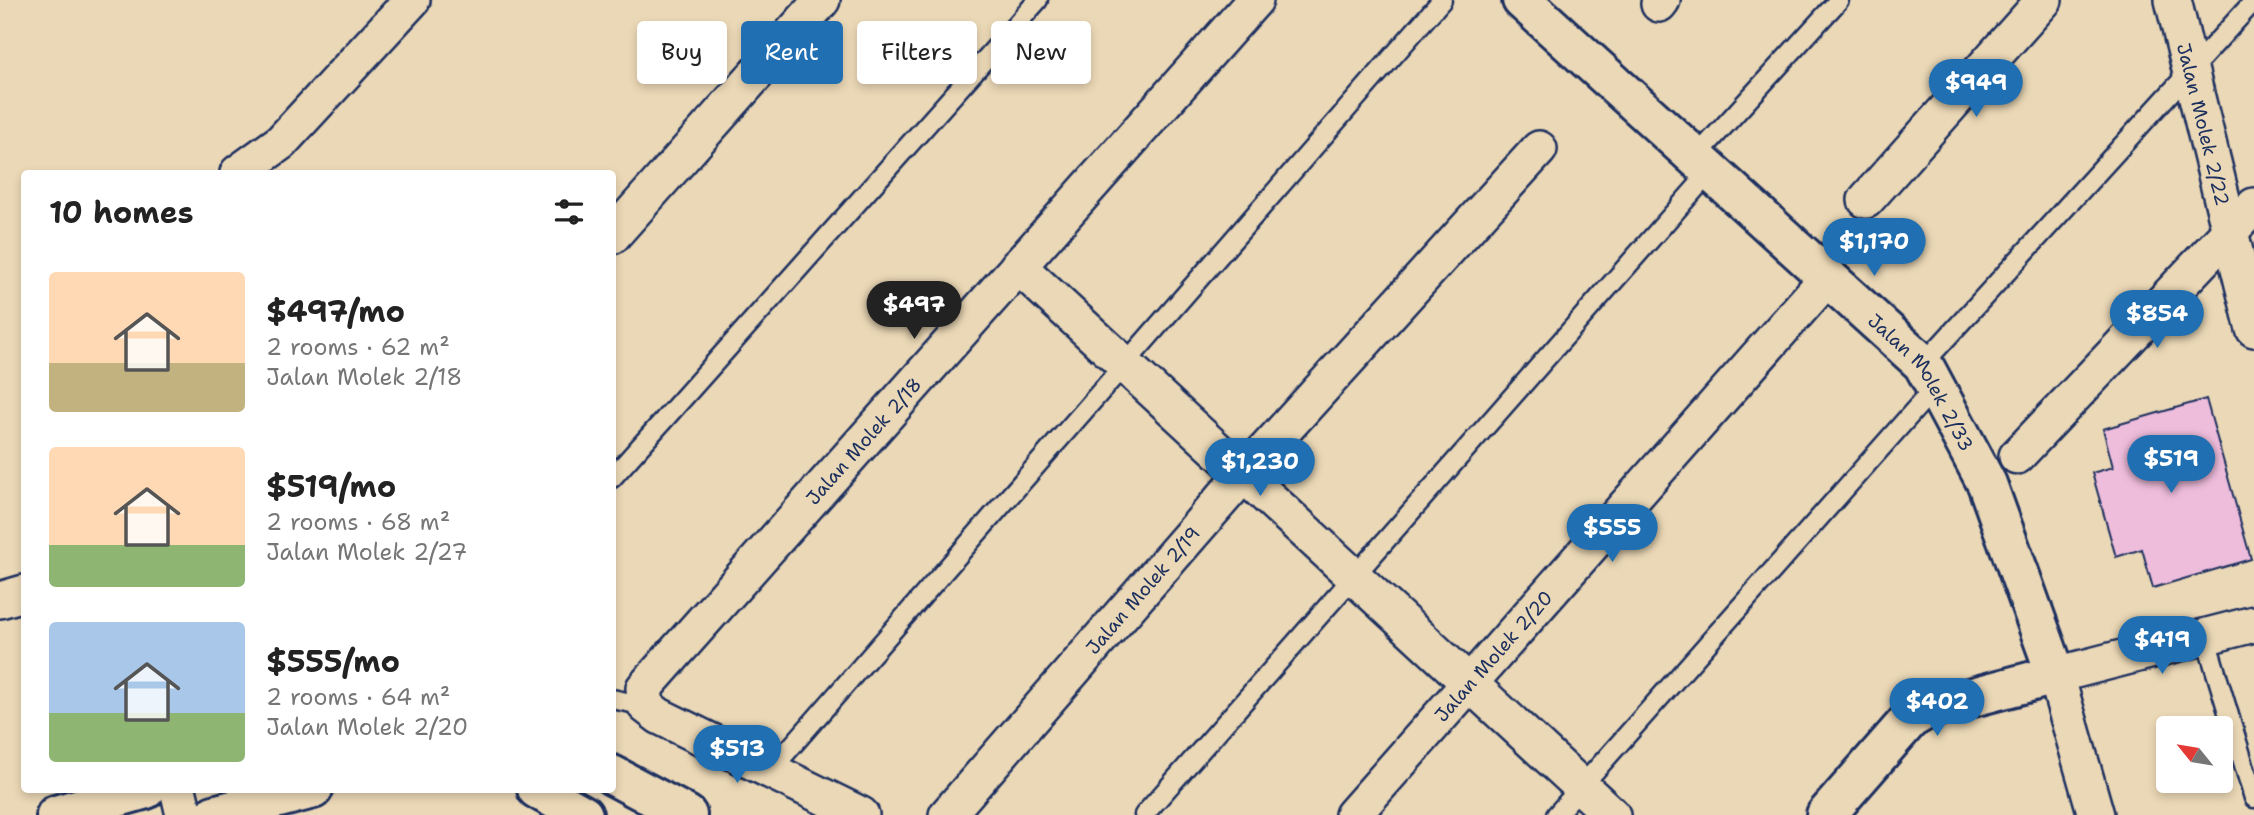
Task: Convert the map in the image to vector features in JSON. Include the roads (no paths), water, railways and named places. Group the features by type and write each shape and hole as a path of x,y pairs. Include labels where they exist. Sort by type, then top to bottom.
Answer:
{"street":[{"path":"242,170 281,142 412,0"},
{"path":"616,232 822,0"},
{"name":"Jalan Molek 2/18","path":"646,706 644,688 649,681 1255,0"},
{"name":"Jalan Molek 2/33","path":"1522,0 1701,166 1829,276 1929,376 1987,484 2056,675 2096,815"},
{"path":"1866,200 2044,0"},
{"name":"Jalan Molek 2/22","path":"2174,0 2254,329"},
{"name":"Jalan Molek 2/19","path":"947,815 1242,476 1539,149"},
{"path":"2017,456 2254,206"},
{"path":"1018,266 1242,476 1612,815"},
{"name":"Jalan Molek 2/20","path":"1353,815 1829,276"},
{"path":"0,600 21,594"},
{"path":"1826,815 1910,719 1927,709 2254,624"},
{"path":"646,706 659,716 861,815"},
{"path":"616,777 687,815"},
{"path":"56,815 132,793"},
{"path":"179,793 184,815"},
{"path":"214,815 298,793"},
{"path":"544,793 583,815"}],"lane":[{"path":"616,474 1038,0"},
{"path":"771,770 1442,0"},
{"path":"1144,815 1353,577 1839,0"},
{"path":"1556,815 1582,788 2190,71 2254,1"},
{"path":"2205,636 2254,798"},
{"path":"616,700 646,706"}]}
